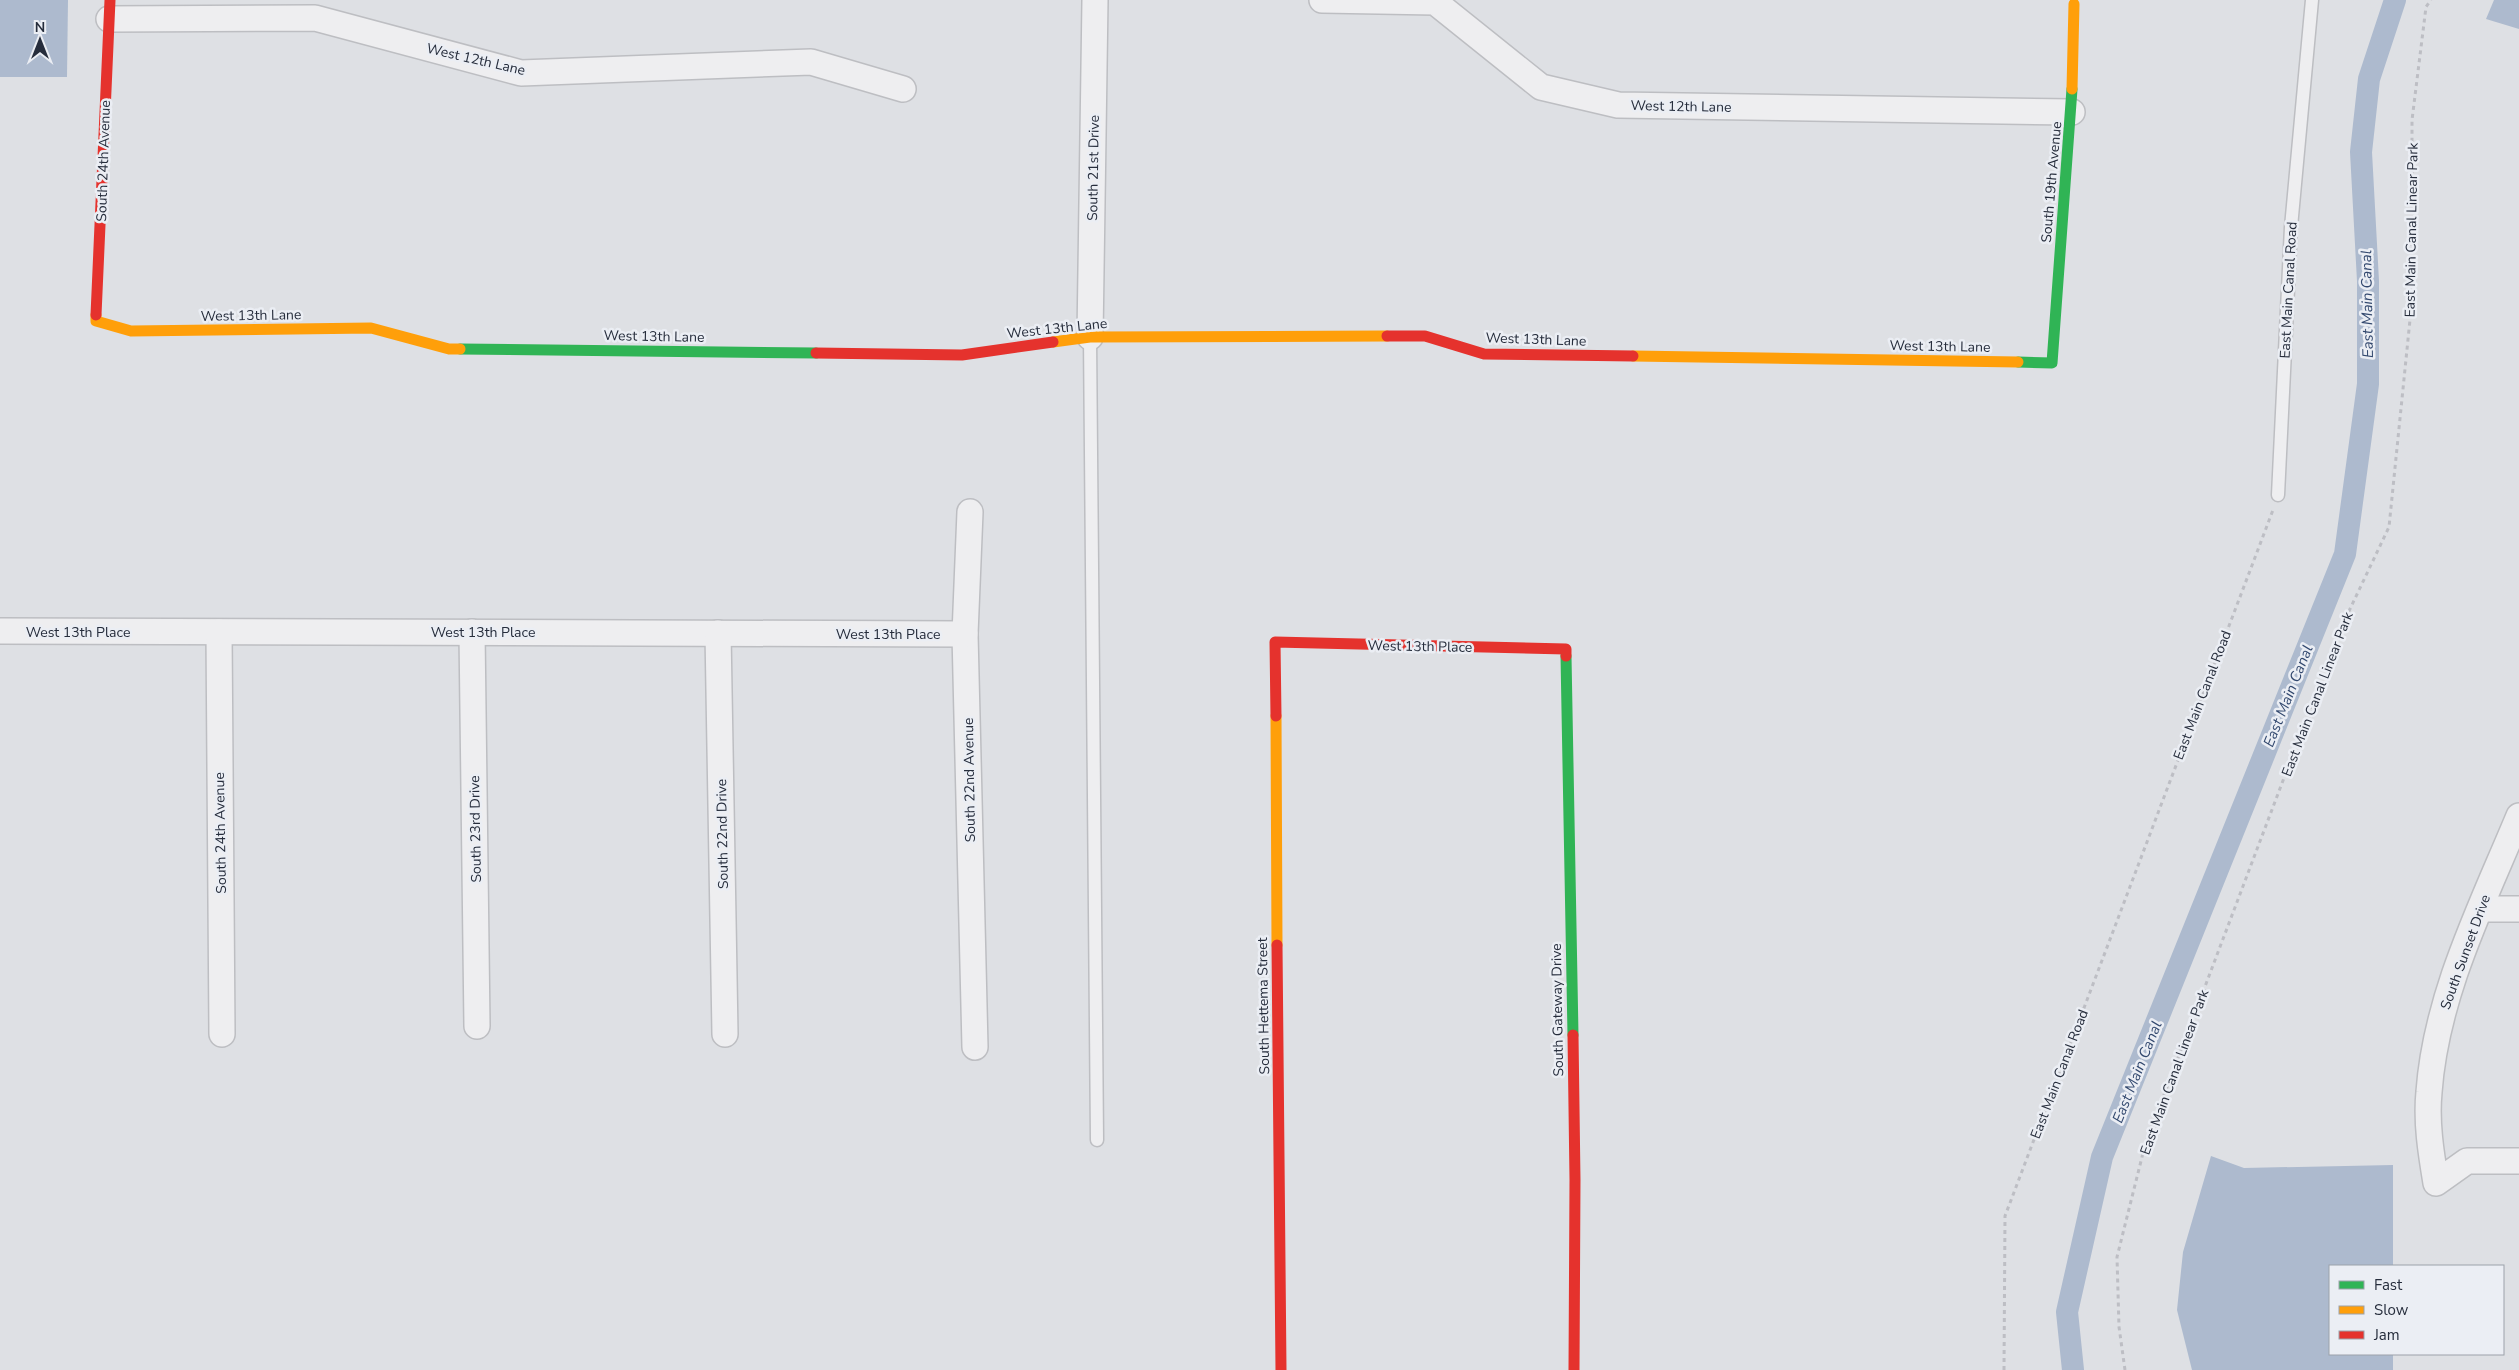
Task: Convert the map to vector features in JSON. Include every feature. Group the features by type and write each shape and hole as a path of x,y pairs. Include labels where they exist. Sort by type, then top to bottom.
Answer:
{"street":[{"name":"South 21st Drive","path":"1090,337 1096,0"},
{"name":"West 12th Lane","path":"1322,0 1435,2 1541,87 1618,105 2072,112"},
{"name":"South 19th Avenue","path":"2052,363 2072,112 2074,4"},
{"name":"West 12th Lane","path":"109,9 315,18 521,73 811,62 903,88"},
{"name":"South 24th Avenue","path":"96,321 109,9"},
{"name":"West 13th Lane","path":"96,321 131,331 371,328 449,349 962,354 1090,337 1425,336 1484,354 2052,363"},
{"name":"South 22nd Avenue","path":"970,512 965,634 975,1047"},
{"name":"West 13th Place","path":"0,631 965,634"},
{"name":"South 24th Avenue","path":"218,632 222,1034"},
{"name":"South 23rd Drive","path":"472,632 477,1026"},
{"name":"South 22nd Drive","path":"718,633 725,1034"},
{"name":"West 13th Place","path":"1275,642 1566,650"},
{"name":"South Hettema Street","path":"1275,642 1282,1370"},
{"name":"South Gateway Drive","path":"1566,650 1575,1180 1574,1370"},
{"name":"South Sunset Drive","path":"2519,816 2445,1000 2429,1092 2430,1145 2436,1183 2467,1162 2519,1162"},
{"path":"2481,909 2519,909"}],"lane":[{"name":"East Main Canal Road","path":"2278,495 2291,227 2312,0"},
{"path":"1090,337 1097,1140"}],"path":[{"name":"East Main Canal Linear Park","path":"2125,1370 2119,1327 2117,1257 2145,1145 2340,630 2389,527 2412,300 2412,120 2426,7 2431,0"},
{"name":"East Main Canal Road","path":"2004,1370 2005,1216 2278,495"}],"water":[{"path":"0,0 68,0 67,77 0,77"},
{"path":"2494,0 2519,0 2519,29 2486,19"},
{"path":"2211,1156 2244,1168 2393,1165 2393,1265 2329,1265 2329,1355 2393,1355 2393,1370 2192,1370 2177,1310 2183,1252"}],"waterway":[{"name":"East Main Canal","path":"2073,1370 2067,1312 2102,1157 2345,554 2368,384 2368,281 2361,152 2369,79 2395,0"}],"traffic: fast":[{"path":"2018,362 2052,363 2072,89"},
{"path":"460,349 816,353"},
{"path":"1566,656 1573,1035"}],"traffic: slow":[{"path":"2072,89 2074,4"},
{"path":"96,315 96,321 131,331 371,328 449,349 460,349"},
{"path":"1053,342 1090,337 1387,336"},
{"path":"1633,356 2018,362"},
{"path":"1276,716 1277,945"}],"traffic: jam":[{"path":"96,315 110,0"},
{"path":"1387,336 1425,336 1484,354 1633,356"},
{"path":"816,353 962,355 1053,342"},
{"path":"1276,716 1275,642 1566,649 1566,656"},
{"path":"1277,945 1281,1370"},
{"path":"1573,1035 1575,1180 1574,1370"}]}
